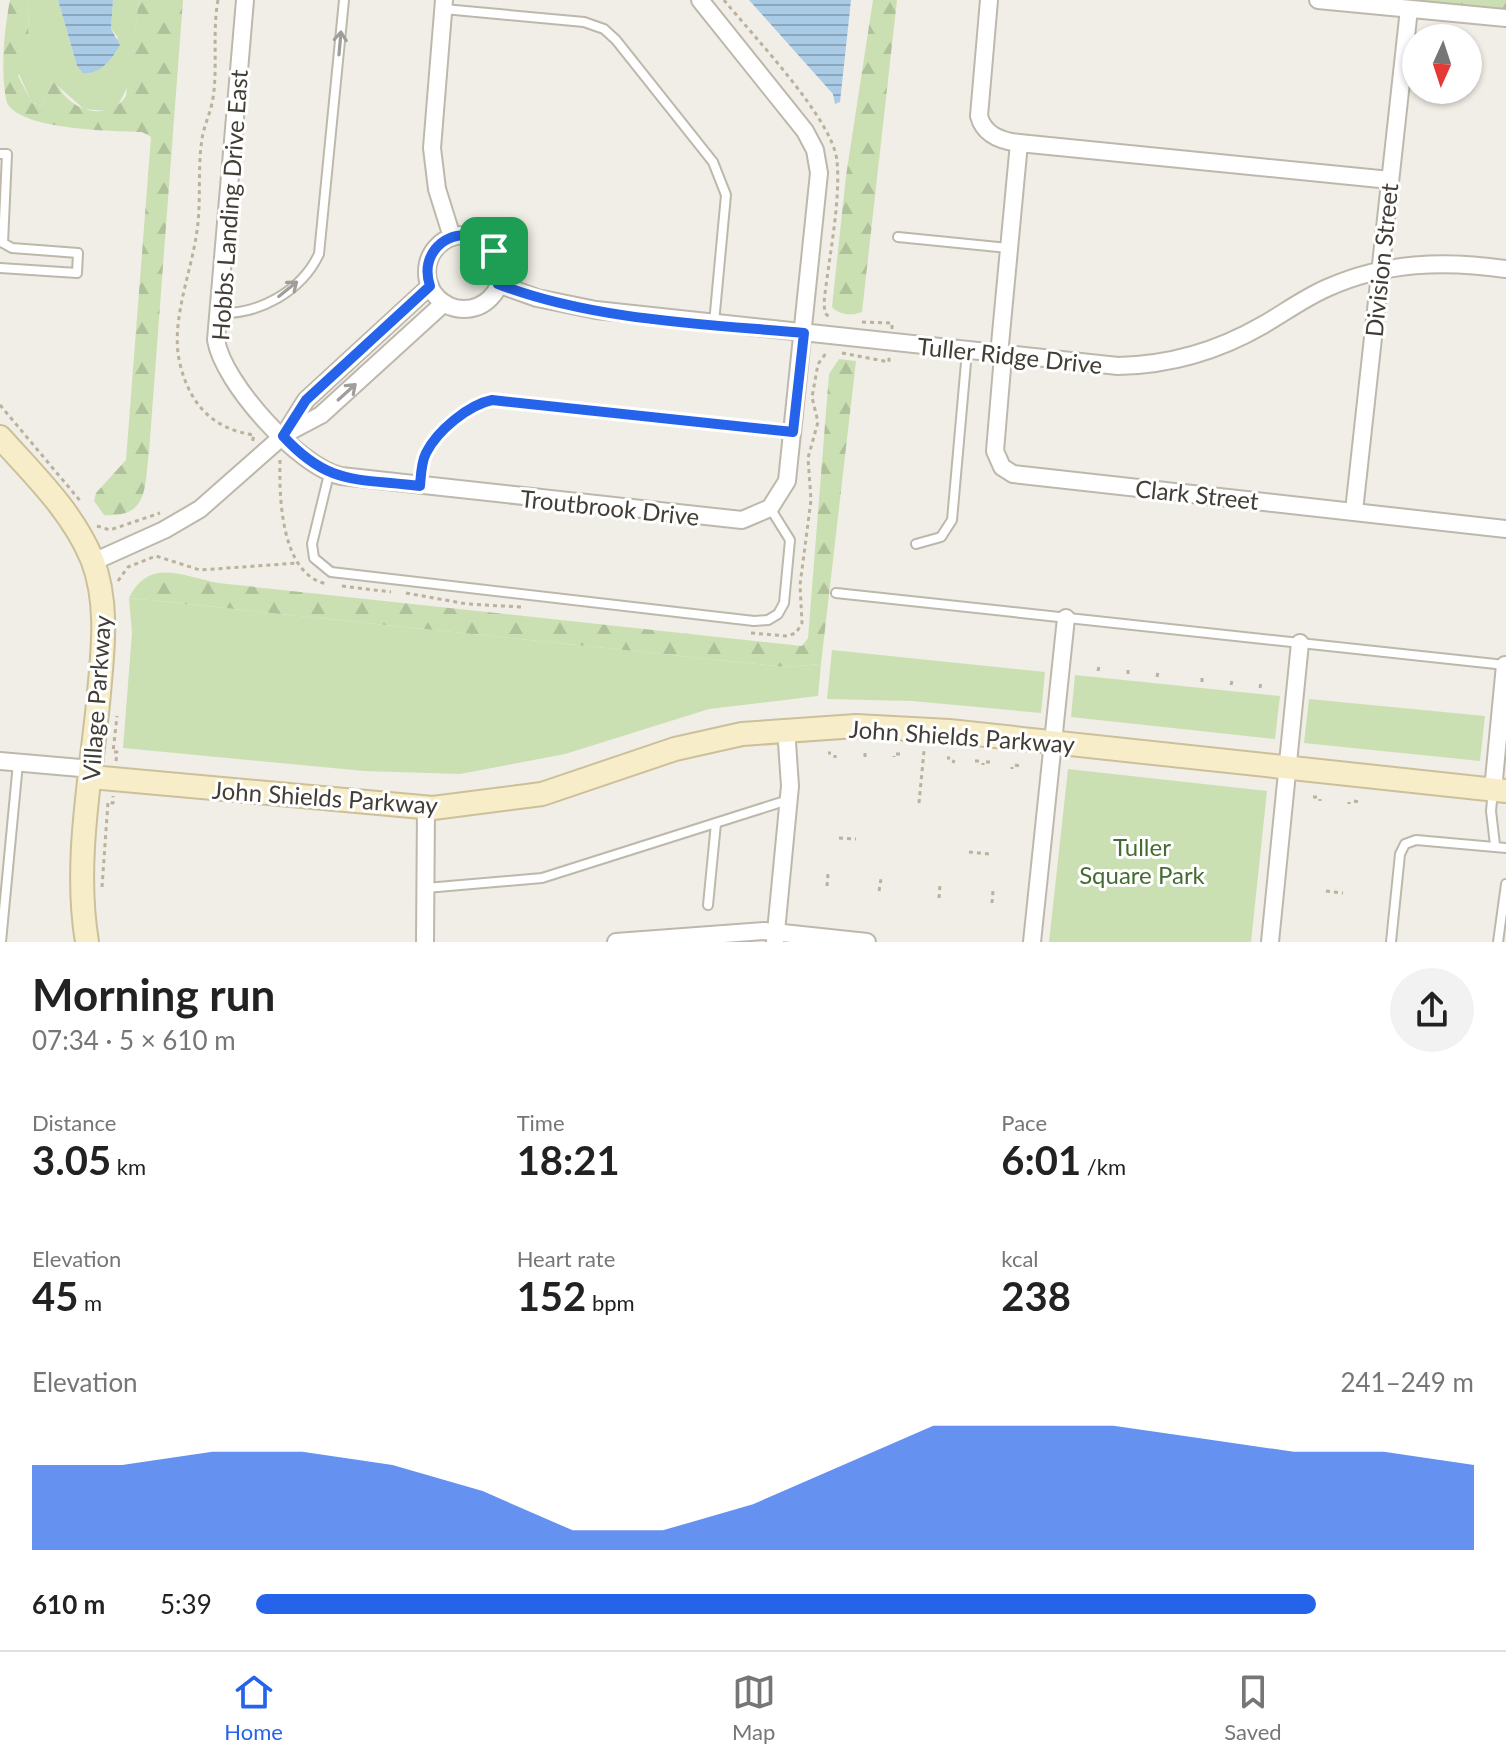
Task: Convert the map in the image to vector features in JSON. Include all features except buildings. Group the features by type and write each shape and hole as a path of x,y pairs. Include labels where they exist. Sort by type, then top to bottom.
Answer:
{"street":[{"name":"Hobbs Landing Drive East","path":"245,0 217,313 217,346 227,373 283,436"},
{"path":"700,0 799,124 815,150 819,189 787,481 770,508"},
{"path":"989,0 979,119 992,135 1019,143 1390,180"},
{"path":"1318,0 1506,18"},
{"path":"444,5 432,148 434,176 452,237"},
{"name":"Division Street","path":"1354,511 1409,9"},
{"name":"Clark Street","path":"1019,143 995,451 1002,467 1013,474 1506,529"},
{"path":"452,237 475,237 490,246 499,261 498,284 489,298 474,307 458,308 444,303 430,286 427,267 430,256 442,242 452,237"},
{"name":"Tuller Ridge Drive","path":"498,284 575,307 1104,366 1174,360 1229,343 1325,289 1381,270 1446,263 1506,269"},
{"path":"283,436 306,400 430,286"},
{"path":"93,562 189,517 283,436 321,415 444,303"},
{"name":"Troutbrook Drive","path":"283,436 306,461 329,474 734,520 751,518 770,508"},
{"name":"Village Parkway","path":"0,437 58,503 93,562 103,622 82,888 87,942"},
{"path":"1032,942 1066,618"},
{"path":"1270,942 1300,643"},
{"path":"1499,790 1505,665"},
{"path":"775,937 788,800 786,728"},
{"name":"John Shields Parkway","path":"91,773 426,808 542,794 691,745 786,728 918,728 1499,790"},
{"path":"0,761 91,773"},
{"path":"425,942 426,808"},
{"path":"616,942 775,937 867,942"}],"lane":[{"path":"217,313 244,313 268,304 304,275 319,254 344,0"},
{"path":"444,5 584,22 604,29 616,40 713,162 724,184 714,323"},
{"path":"0,154 7,154 1,238 8,247 78,253 77,273 0,268"},
{"path":"898,237 1009,248"},
{"path":"916,544 941,537 952,520 967,351"},
{"path":"420,486 423,462 430,447 469,409 492,400 793,432"},
{"path":"329,474 312,544 314,558 331,572 754,621 768,620 778,614 784,603 790,540 770,508"},
{"path":"836,593 1505,665"},
{"path":"1,942 18,762"},
{"path":"1495,845 1491,811 1499,790"},
{"path":"425,888 542,878 788,800"},
{"path":"708,905 716,823"},
{"path":"1391,942 1400,854 1405,844 1416,840 1506,848"},
{"path":"1498,942 1506,884"}],"path":[{"path":"218,0 213,28 213,98 201,140 199,215 178,351 184,377 200,405 221,427 254,435 248,447"},
{"path":"743,632 787,636 796,633 802,623 800,585 811,500 808,458 818,424 812,399 819,362 832,351 889,362 890,343"},
{"path":"0,405 65,478 84,505"},
{"path":"280,462 283,515 298,563 307,577 322,583 467,604 529,607"},
{"path":"92,520 98,528 107,531 164,511"},
{"path":"119,588 119,577 125,568 156,556 200,570 298,563"},
{"path":"116,771 117,752 113,752 118,705"},
{"path":"919,803 924,751"},
{"path":"981,762 992,762"},
{"path":"102,899 108,805"},
{"path":"839,838 856,839"},
{"path":"969,852 990,854"},
{"path":"827,886 828,874"},
{"path":"879,891 881,879"},
{"path":"939,898 940,885"},
{"path":"992,903 993,891"},
{"path":"1326,891 1343,893"}],"green space":[{"path":"10,0 29,0 28,54 18,76 32,103 43,105 52,81 79,106 104,111 120,103 126,96 139,0 183,0 145,488 137,505 119,515 104,515 94,501 96,493 126,460 151,137 142,132 90,130 48,124 16,112 7,103 3,66"},
{"path":"29,0 58,0 77,66 94,72 106,64 118,37 111,29 113,0 139,0 128,86 117,107 107,111 84,109 52,81 43,105 32,103 18,72 28,47"},
{"path":"873,0 897,0 862,312 846,314 832,307 846,176"},
{"path":"1411,0 1506,0 1506,9"},
{"path":"839,359 856,361 821,664 785,667 129,598 146,577 168,572 218,583 802,646 808,638 829,374"},
{"path":"129,598 785,667 821,664 818,696 709,709 565,754 460,774 364,771 123,748 132,633"},
{"path":"832,650 1045,672 1041,713 912,701 827,699"},
{"path":"1075,675 1280,696 1275,739 1071,717"},
{"path":"1309,699 1485,716 1480,761 1304,743"},
{"name":"Tuller Square Park","path":"1068,769 1267,791 1251,942 1049,942"}],"water":[{"path":"58,0 113,0 111,29 120,45 100,69 83,73 77,66"},
{"path":"749,0 851,0 840,102 835,104 833,94"}],"route":[{"path":"457,235 469,235 486,242 494,251 500,266 498,284 555,303 804,333 793,432 501,399 481,402 469,409 430,447 423,462 420,486 334,475 306,461 283,436 299,408 430,286 427,267 437,246 457,235"}]}
